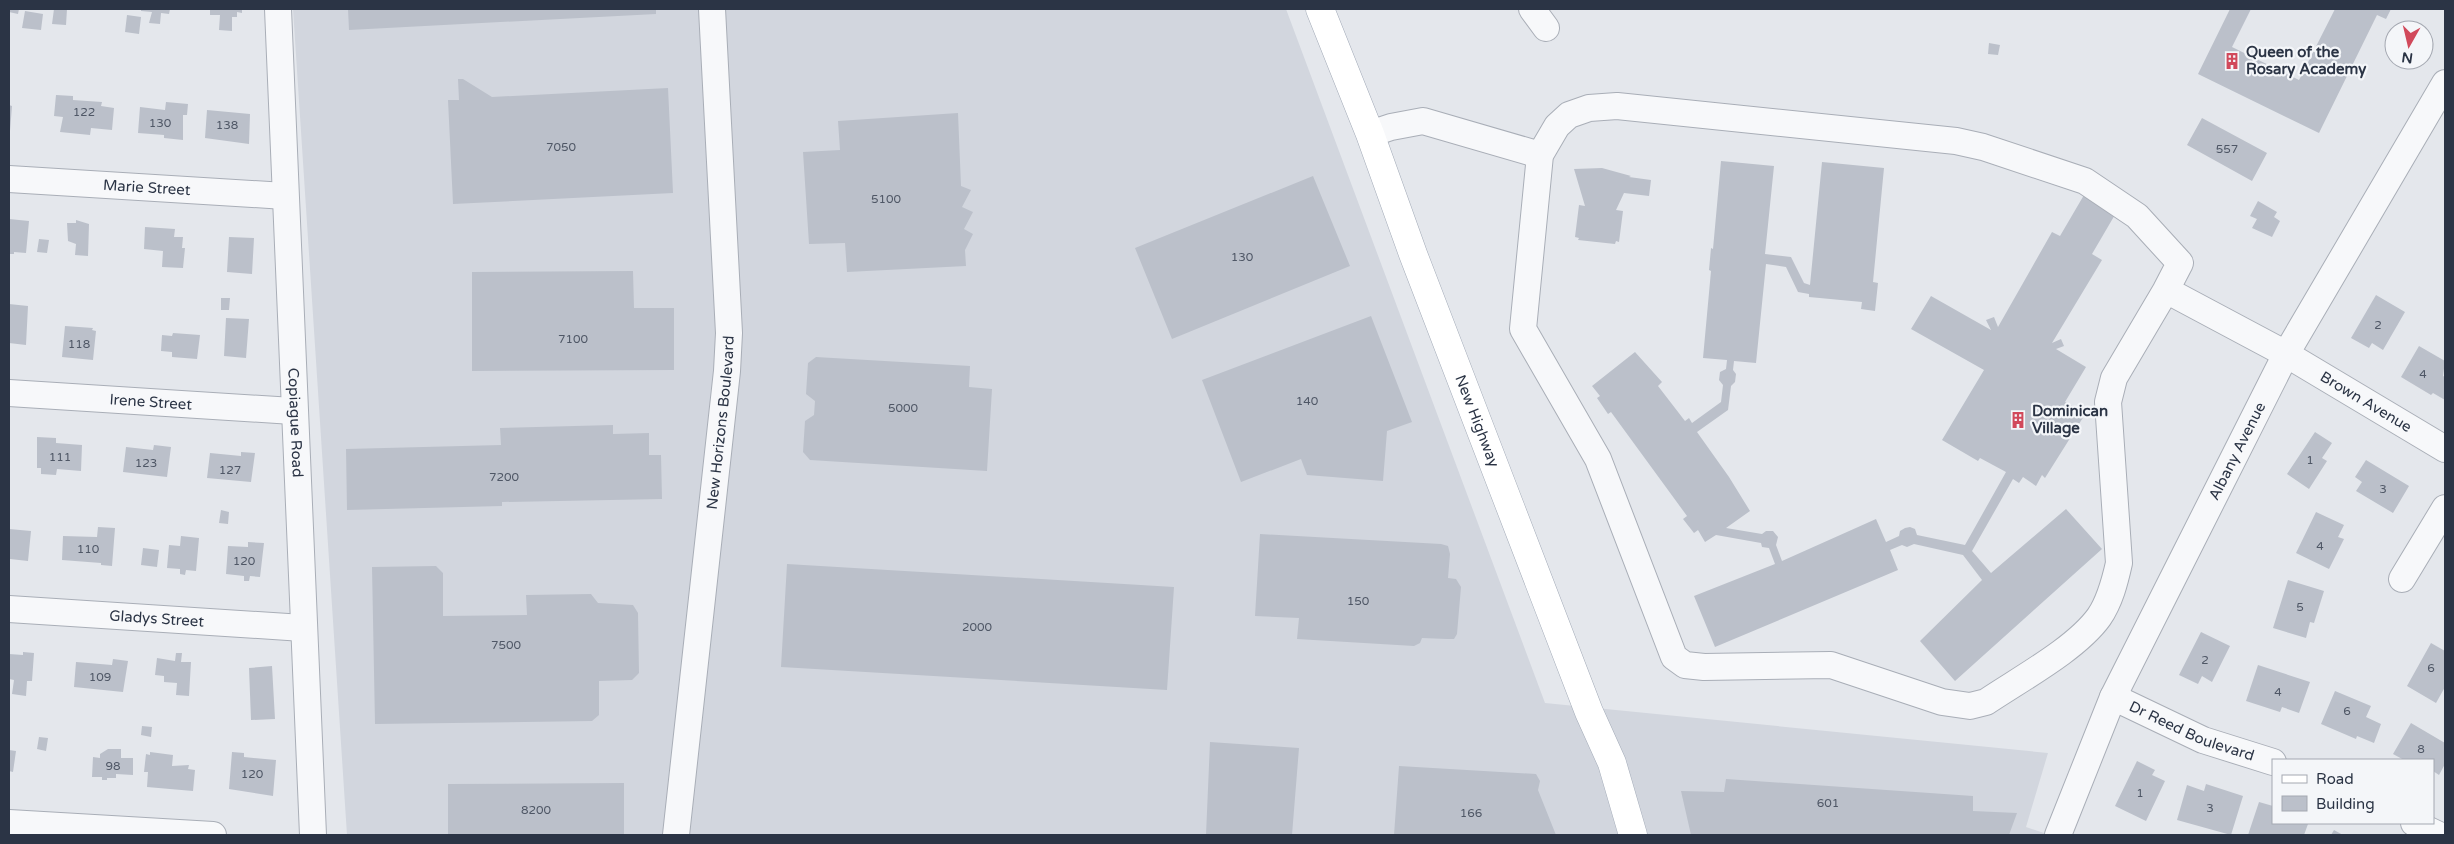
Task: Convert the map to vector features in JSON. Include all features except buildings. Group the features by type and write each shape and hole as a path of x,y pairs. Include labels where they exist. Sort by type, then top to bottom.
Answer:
{"main road":[{"name":"New Highway","path":"1320,9 1370,134 1416,263 1589,712 1612,763 1633,835"}],"street":[{"name":"Copiague Road","path":"278,9 293,411 313,835"},
{"name":"New Horizons Boulevard","path":"676,835 726,379 729,333 712,9"},
{"name":"Albany Avenue","path":"2058,835 2113,697 2286,354 2445,83"},
{"path":"1618,106 1962,142 1984,147 2085,181 2137,216 2180,263 2166,290 2114,378 2108,402 2119,563 2113,588 2099,617 2071,644 1986,702 1970,706 1942,702 1830,665 1704,667 1685,665 1674,657 1598,459 1523,329 1540,155 1557,126 1569,115 1589,108 1618,106"},
{"path":"1370,134 1390,127 1422,121 1540,155"},
{"name":"Marie Street","path":"9,179 285,196"},
{"name":"Brown Avenue","path":"2166,290 2286,354 2445,449"},
{"name":"Irene Street","path":"9,393 293,411"},
{"path":"2402,579 2445,508"},
{"name":"Gladys Street","path":"9,608 303,628"},
{"name":"Dr Reed Boulevard","path":"2113,697 2203,740 2272,762"},
{"path":"9,823 213,835"},
{"path":"2416,824 2439,835"}],"shaded area":[{"path":"293,9 1286,9 1545,703 2048,753 2026,827 2050,835 347,835"}],"place":[{"name":"Queen of the Rosary Academy","path":"2232,61"},
{"name":"Dominican Village","path":"2018,420"}]}
